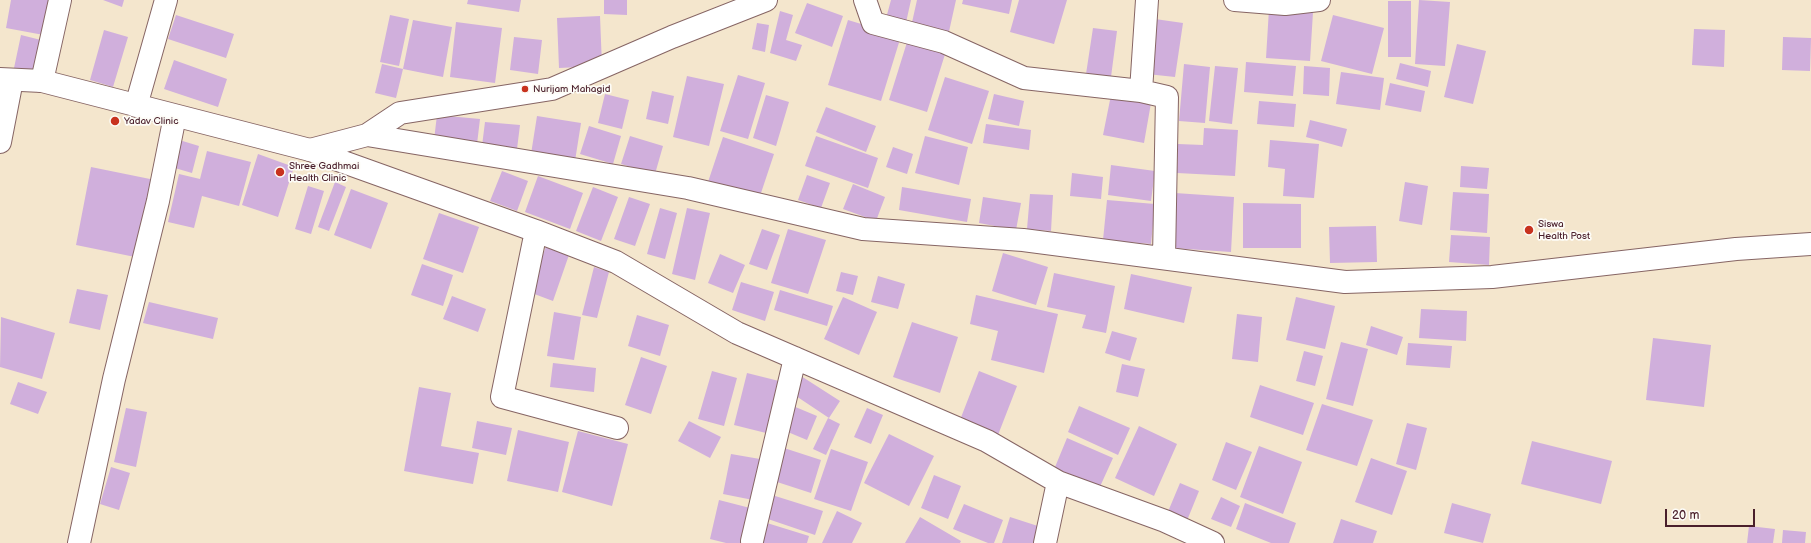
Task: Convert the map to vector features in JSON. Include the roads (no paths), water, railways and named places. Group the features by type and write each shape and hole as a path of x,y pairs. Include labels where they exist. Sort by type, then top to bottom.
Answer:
{"street":[{"path":"42,81 60,0"},
{"path":"136,106 166,0"},
{"path":"310,150 367,135 400,113 552,89 672,37 766,0"},
{"path":"865,0 873,23 944,42 1024,78 1141,91 1167,97 1164,258"},
{"path":"1141,91 1148,0"},
{"path":"1235,0 1285,4 1319,0"},
{"path":"0,142 6,79 42,81 310,150 536,231 616,262 737,333 987,441 1058,482 1165,521 1212,543"},
{"path":"79,543 114,379 158,201 175,116"},
{"path":"367,135 688,188 863,229 1024,240 1345,282 1492,277 1736,249 1811,244"},
{"path":"536,231 502,398 617,428"},
{"path":"752,541 795,358"},
{"path":"1045,543 1058,482"}],"place":[{"name":"Nurijam Mahagid","path":"525,89"},
{"name":"Yadav Clinic","path":"115,121"},
{"name":"Shree Gadhmai Health Clinic","path":"280,172"},
{"name":"Siswa Health Post","path":"1529,230"}]}
